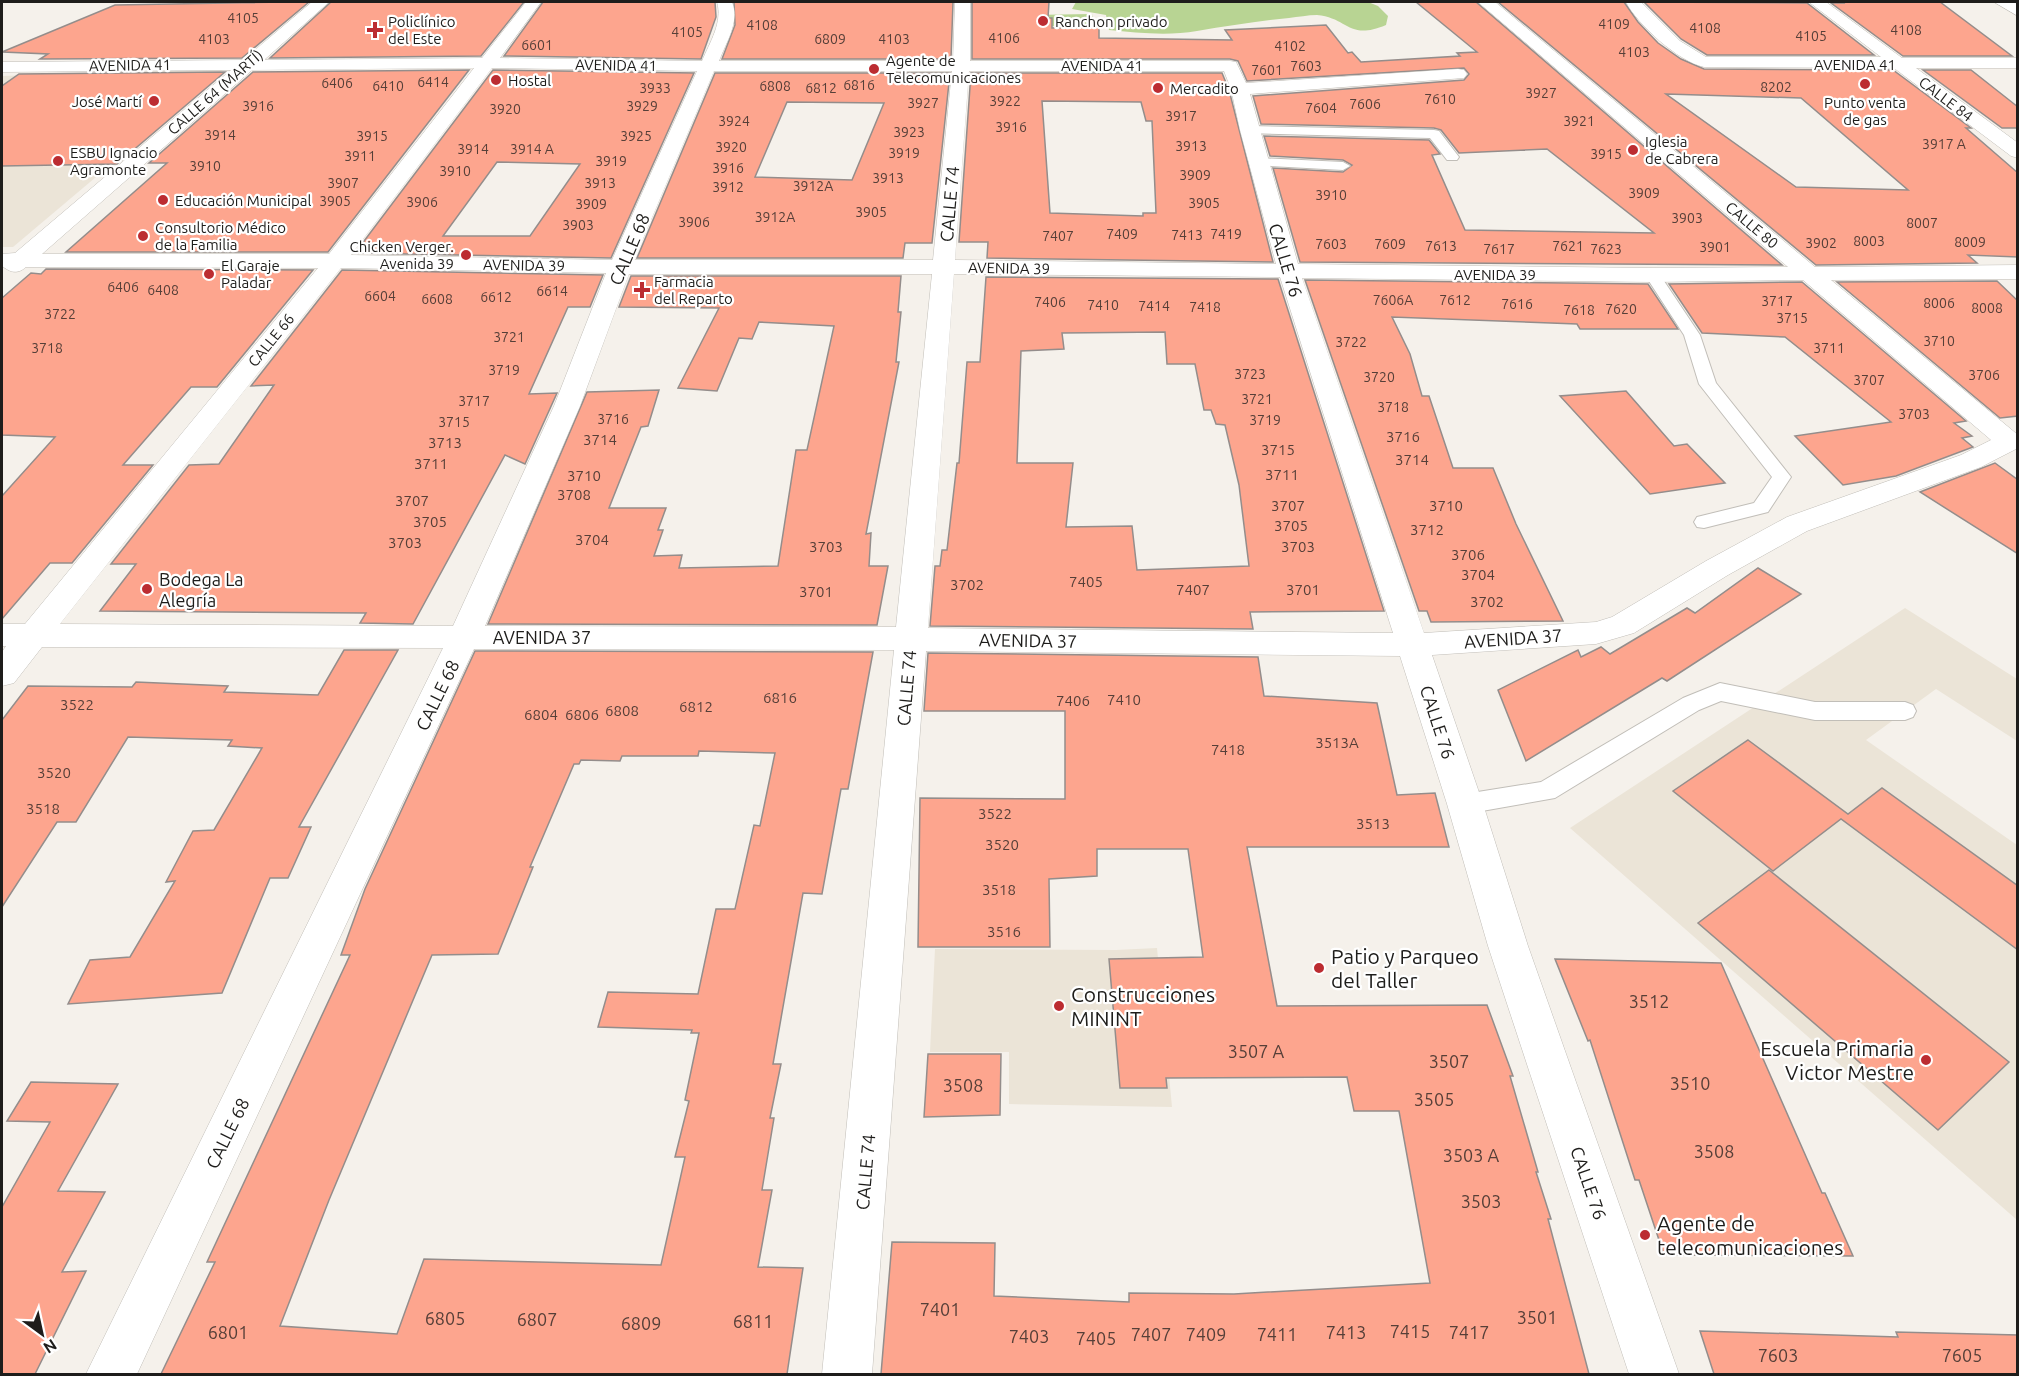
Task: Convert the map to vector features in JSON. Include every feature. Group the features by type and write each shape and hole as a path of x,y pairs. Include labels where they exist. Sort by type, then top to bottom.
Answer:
{"street":[{"name":"CALLE 64 (MARTÍ)","path":"2,277 11,260 321,2"},
{"name":"CALLE 66","path":"2,674 335,261 534,2"},
{"name":"CALLE 68","path":"111,1374 464,637 567,406 620,267 726,23 728,12 725,2"},
{"name":"CALLE 74","path":"847,1374 944,267 961,65 963,2"},
{"name":"CALLE 80","path":"1486,2 2014,446"},
{"name":"AVENIDA 41","path":"1633,2 1692,59 1715,63 2018,63"},
{"name":"CALLE 84","path":"1817,2 2018,152"},
{"path":"2002,2 2018,11"},
{"name":"AVENIDA 41","path":"2,67 485,63 708,66 961,65 1235,77 1458,74"},
{"name":"CALLE 76","path":"1235,77 1289,272 1465,804 1508,946 1654,1374"},
{"name":"AVENIDA 39","path":"11,260 335,261 620,267 944,267 1653,275 2018,272"},
{"name":"AVENIDA 37","path":"2,635 910,639 1412,645 1611,630 1797,524 2014,446"}],"lane":[{"path":"1249,130 1434,134 1452,157"},
{"path":"1258,162 1343,166"},
{"path":"1653,275 1692,335 1708,384 1782,477 1761,508 1704,522"},
{"path":"1465,804 1546,791 1691,704 1720,692 1815,711 1905,711"}],"shaded area":[{"name":"ESBU Ignacio Agramonte","path":"224,69 13,247 2,247 2,76"},
{"name":"Escuela Primaria Victor Mestre","path":"1905,608 2017,679 2017,741 1936,689 1866,740 2017,845 2017,1220 1570,828"},
{"path":"1157,948 1172,1107 1009,1104 1009,1052 930,1052 935,949 1116,950"}],"green space":[{"path":"1076,2 1368,2 1378,6 1388,16 1386,25 1364,31 1317,15 1186,33 1153,34 1109,30 1106,15 1072,9"},
{"path":"1092,14 1094,25 1029,27 1029,15"}],"building":[{"path":"309,2 242,58 40,59 48,54 2,52 115,5"},
{"path":"331,2 524,2 481,56 270,58"},
{"path":"543,2 715,2 716,17 701,59 504,56"},
{"path":"734,2 953,2 951,59 722,59 735,25"},
{"path":"972,2 1049,2 1048,18 1052,18 1052,28 1099,27 1099,38 1232,40 1225,30 1326,25 1348,53 1352,52 1361,62 1460,56 1457,53 1477,52 1416,2 1476,2 1782,265 1300,262 1273,168 1343,172 1352,165 1343,160 1270,156 1264,136 1429,140 1440,154 1432,155 1465,230 1654,233 1547,149 1459,153 1441,130 1434,128 1261,124 1253,96 1464,80 1469,74 1464,68 1247,81 1238,61 1230,59 972,59"},
{"path":"1498,2 1624,2 1638,22 1658,43 1681,59 1704,69 1893,70 1971,128 1966,128 2018,173 2018,257 1968,255 1977,263 1816,265","holes":["1666,94 1801,98 1908,190 1796,187"]},
{"path":"1644,2 1807,3 1874,55 1707,55 1681,39"},
{"path":"1843,2 1940,2 2012,56 1903,56 1831,3 1845,3"},
{"path":"469,70 328,252 66,252 167,163 149,163 253,72"},
{"path":"493,70 694,73 611,258 355,253","holes":["497,162 580,164 530,236 443,236"]},
{"path":"1923,70 1971,70 2018,107 2018,128 2002,128"},
{"name":"ESBU Ignacio Agramonte","path":"225,72 117,164 2,166 2,86 19,74"},
{"path":"715,73 950,73 932,243 905,243 903,258 637,258","holes":["787,102 884,103 852,180 755,177"]},
{"path":"971,73 1222,73 1229,90 1273,262 987,258 988,242 959,242","holes":["1042,101 1141,102 1146,121 1152,121 1156,213 1143,213 1143,216 1050,213"]},
{"path":"46,269 313,270 217,387 191,387 123,465 153,465 72,563 50,563 2,619 2,496 55,437 2,435 2,298 31,273 41,274"},
{"path":"342,270 603,275 590,307 568,307 529,394 557,393 525,464 505,455 413,624 360,623 366,613 100,611 136,564 111,564 189,465 219,464 274,385 251,386"},
{"path":"631,276 901,276 898,312 901,312 896,362 899,362 866,534 871,533 869,566 888,566 877,625 488,624 587,392 659,390 648,426 641,427 609,508 666,508 658,530 663,530 654,556 682,555 679,568 778,566 796,450 807,450 834,326 759,322 752,339 739,338 717,391 678,388 719,308 619,307"},
{"path":"986,277 1278,279 1384,611 1250,612 1253,629 930,626 935,566 940,566 942,550 947,550 957,463 959,463 967,362 980,362","holes":["1165,332 1167,364 1195,364 1204,410 1211,410 1216,424 1225,425 1239,485 1249,566 1137,570 1132,526 1066,527 1073,463 1017,463 1021,351 1064,349 1062,333"]},
{"path":"1305,280 1648,284 1678,329 1580,329 1577,324 1392,317 1410,354 1422,396 1429,396 1453,468 1493,468 1516,524 1563,621 1431,622 1427,611 1419,611"},
{"path":"1997,281 2018,301 2018,416 2000,418 1837,282"},
{"path":"1802,282 1966,421 1954,423 1972,436 1962,438 1973,447 1896,476 1843,485 1795,436 1891,422 1785,337 1702,333 1669,284"},
{"path":"1626,391 1674,446 1687,444 1725,483 1650,494 1560,396"},
{"path":"1995,463 2018,480 2018,554 1920,492"},
{"path":"1758,568 1801,594 1667,681 1662,678 1526,761 1498,690 1578,650 1581,657 1601,647 1610,654 1687,608 1695,613"},
{"path":"344,650 398,650 299,827 311,827 288,878 270,878 222,993 68,1004 90,960 130,957 175,881 166,882 193,831 214,830 262,748 228,746 232,740 128,737 76,822 57,822 2,907 2,720 28,686 132,687 136,682 228,686 224,692 318,695"},
{"path":"475,651 873,652 848,789 841,789 822,894 803,893 773,1064 781,1064 770,1118 774,1118 762,1190 772,1190 758,1267 803,1268 787,1374 161,1374 215,1262 207,1262 350,955 341,955 365,889","holes":["699,751 775,753 760,826 754,825 735,909 716,909 698,994 608,992 598,1027 692,1030 691,1033 699,1033 685,1100 689,1101 675,1157 685,1157 661,1265 424,1259 397,1334 280,1326 329,1200 432,955 498,954 533,867 530,867 574,764 579,764 581,760 620,761 622,756 698,756"]},
{"path":"928,653 1258,657 1264,696 1377,703 1397,795 1435,793 1449,847 1247,847 1277,1006 1487,1005 1513,1076 1510,1076 1551,1219 1548,1219 1589,1374 881,1374 892,1242 995,1243 994,1296 1129,1302 1129,1293 1234,1294 1430,1283 1399,1111 1354,1111 1347,1077 1166,1078 1167,1088 1120,1088 1109,959 1203,957 1188,849 1097,849 1097,876 1049,879 1050,947 918,947 920,798 1065,799 1065,711 924,711"},
{"path":"1748,740 1848,814 1882,788 2018,886 2018,950 1841,819 1773,871 1673,791"},
{"path":"1769,870 2009,1062 1938,1130 1698,923"},
{"path":"1555,959 1721,963 1822,1193 1825,1193 1853,1256 1664,1255 1639,1180 1635,1180 1590,1040 1588,1041"},
{"path":"928,1054 1001,1054 1000,1115 924,1117"},
{"path":"31,1082 118,1084 58,1191 105,1192 62,1272 86,1271 35,1374 2,1374 2,1207 50,1122 7,1121"},
{"path":"1700,1331 1898,1337 1896,1332 2018,1335 2018,1374 1714,1374"}],"place":[{"name":"Ranchon privado","path":"1043,21"},
{"name":"Policlínico del Este","path":"375,30"},
{"name":"Agente de Telecomunicaciones","path":"874,69"},
{"name":"Hostal","path":"496,80"},
{"name":"Punto venta de gas","path":"1865,84"},
{"name":"Mercadito","path":"1158,88"},
{"name":"José Martí","path":"154,101"},
{"name":"Iglesia de Cabrera","path":"1633,150"},
{"name":"ESBU Ignacio Agramonte","path":"58,161"},
{"name":"Educación Municipal","path":"163,200"},
{"name":"Consultorio Médico de la Familia","path":"143,236"},
{"name":"Chicken Verger. Avenida 39","path":"466,255"},
{"name":"El Garaje Paladar","path":"209,274"},
{"name":"Farmacia del Reparto","path":"642,290"},
{"name":"Bodega La Alegría","path":"147,589"},
{"name":"Patio y Parqueo del Taller","path":"1319,968"},
{"name":"Construcciones MININT","path":"1059,1006"},
{"name":"Escuela Primaria Victor Mestre","path":"1926,1060"},
{"name":"Agente de telecomunicaciones","path":"1645,1235"}]}
